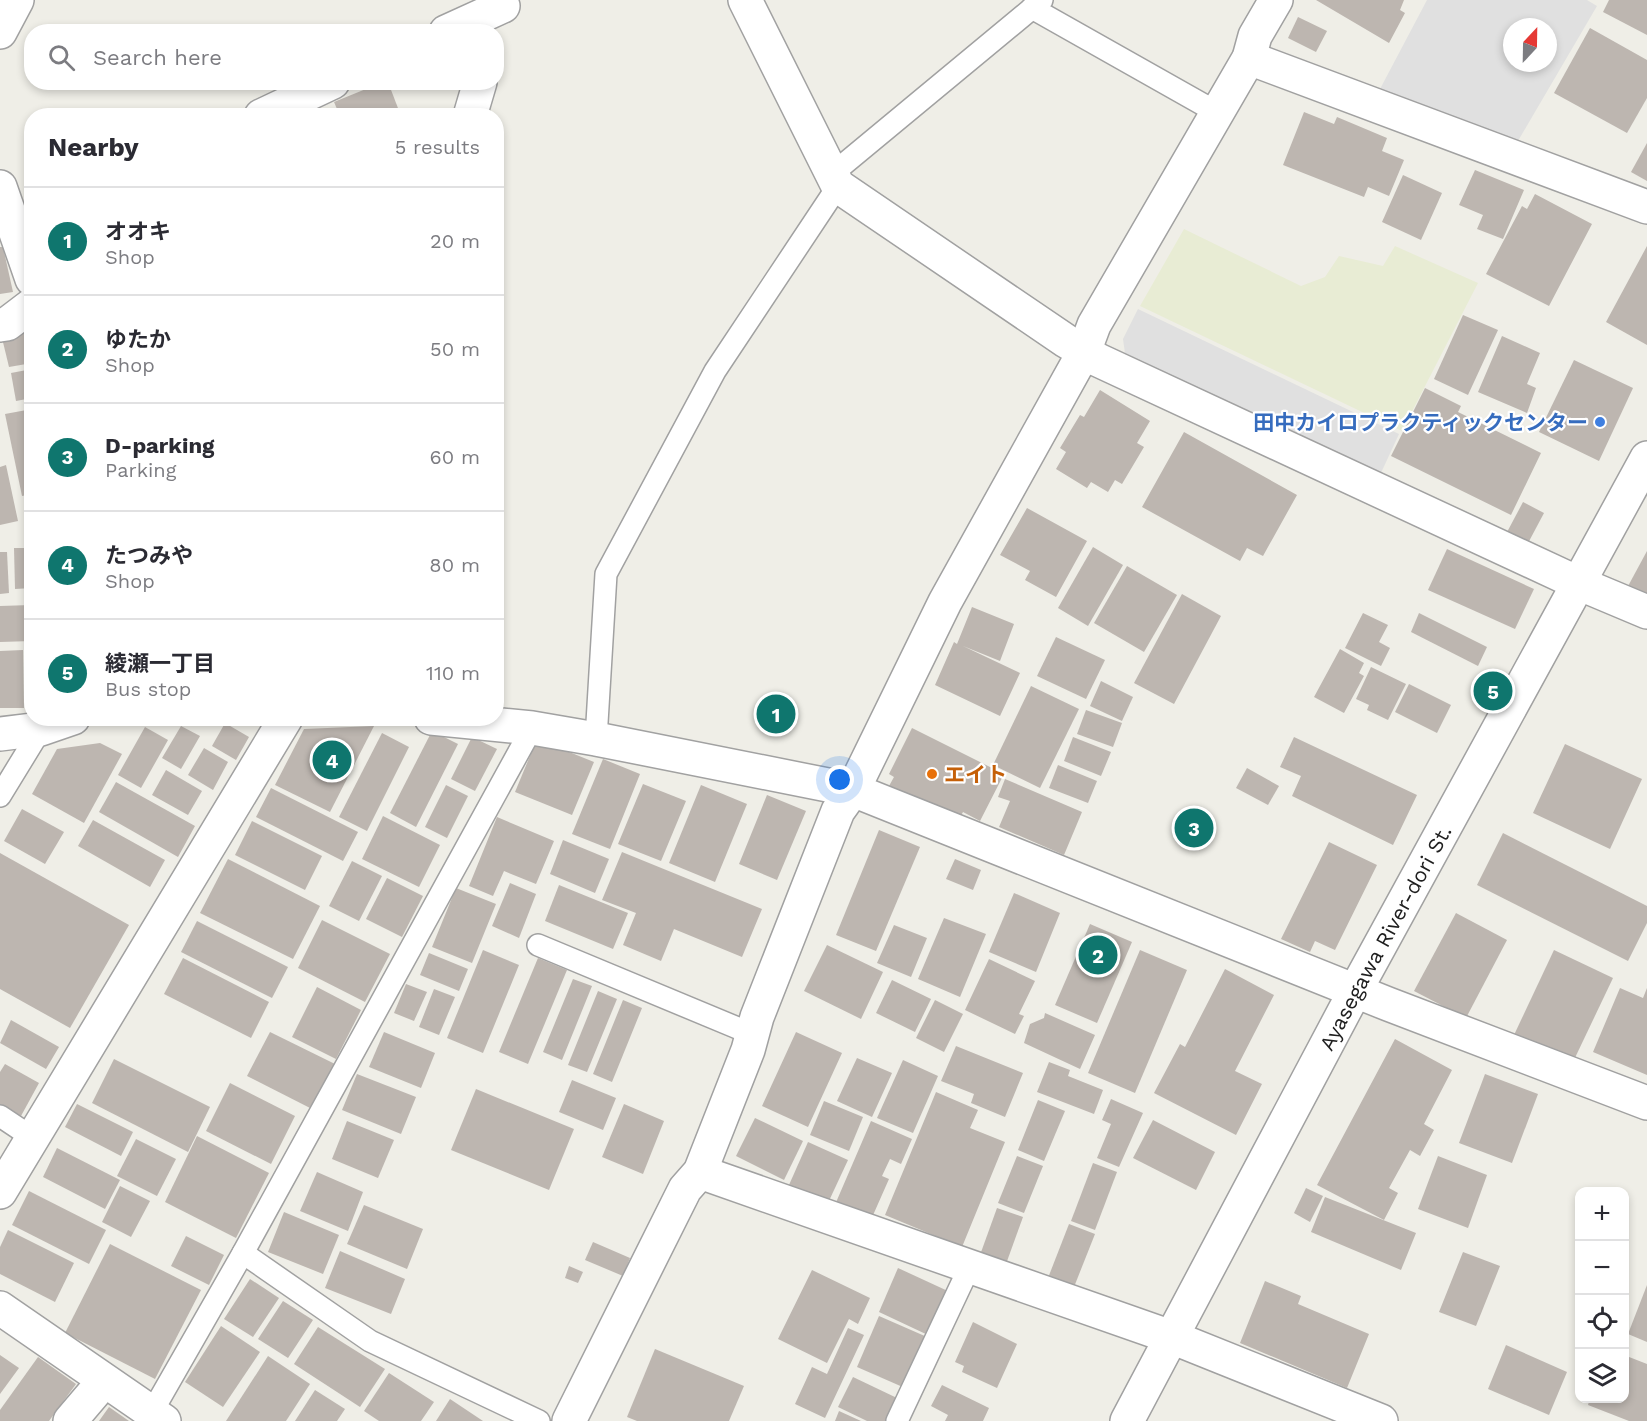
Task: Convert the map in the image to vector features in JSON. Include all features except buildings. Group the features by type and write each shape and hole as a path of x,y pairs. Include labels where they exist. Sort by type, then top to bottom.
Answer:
{"street":[{"path":"0,32 17,0"},
{"path":"745,0 835,180 1084,352 1578,583 1647,612"},
{"path":"569,1421 686,1189 700,1172 838,811 853,790 945,602 1084,352 1094,325 1249,58 1255,36 1276,0"},
{"path":"468,24 501,12"},
{"path":"1249,58 1647,207"},
{"path":"278,108 316,90"},
{"path":"472,108 478,90"},
{"path":"0,187 23,223"},
{"path":"0,325 7,324 24,311"},
{"name":"Ayasegawa River-dori St.","path":"1127,1421 1174,1338 1355,991 1647,458"},
{"path":"504,725 596,739 853,790 1355,991 1647,1103"},
{"path":"0,734 50,726"},
{"path":"0,1192 280,726"},
{"path":"700,1172 1174,1338 1381,1421"},
{"path":"0,1308 158,1417"},
{"path":"70,1421 104,1380"}],"lane":[{"path":"596,739 606,574 715,371 835,180 1037,4 1218,113"},
{"path":"158,1417 243,1253 531,728"},
{"path":"0,796 41,729"},
{"path":"538,945 752,1034"},
{"path":"0,1116 33,1138"},
{"path":"243,1253 370,1341 539,1421"},
{"path":"897,1421 969,1268"}],"green space":[{"path":"1184,229 1301,286 1325,277 1339,256 1383,266 1395,246 1478,283 1402,431 1140,306"}],"shaded area":[{"path":"1427,0 1587,0 1597,6 1518,141 1380,89"},
{"path":"1138,309 1399,434 1380,475 1125,353 1123,339"}],"place":[{"name":"田中カイロプラクティックセンター","path":"1600,422"},
{"name":"綾瀬一丁目","path":"1493,691"},
{"name":"オオキ","path":"776,714"},
{"name":"たつみや","path":"332,760"},
{"name":"エイト","path":"932,774"},
{"name":"D-parking","path":"1194,828"},
{"name":"ゆたか","path":"1098,955"}]}
